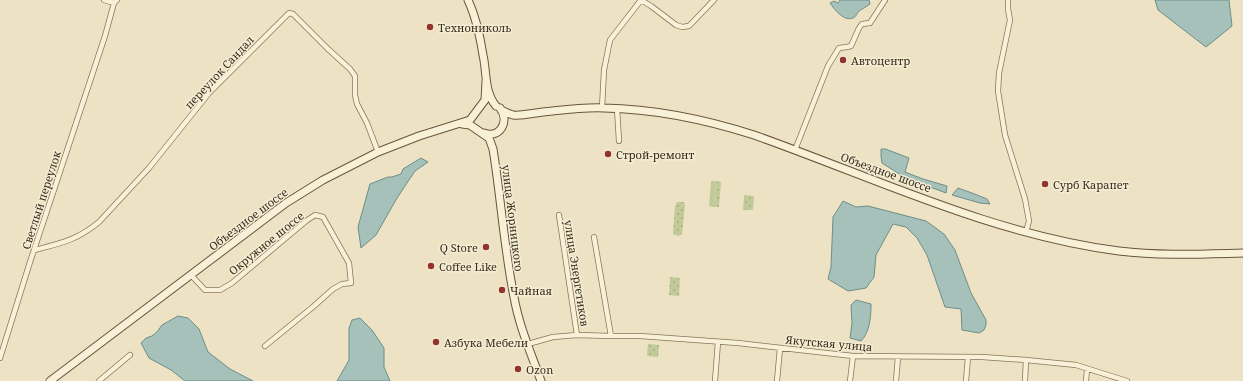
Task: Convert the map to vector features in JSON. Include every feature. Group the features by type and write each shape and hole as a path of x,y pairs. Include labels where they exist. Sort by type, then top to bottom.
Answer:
{"main road":[{"path":"468,0 476,22 484,55 486,81 485,100 477,111 474,120 480,132"},
{"path":"460,124 470,125 480,132 488,135 493,134 502,126 504,115 490,99 486,81"},
{"path":"477,111 487,104 499,108"},
{"name":"Объездное шоссе","path":"499,108 514,115 569,110 617,108 649,110 689,117 724,125 754,135 965,214 1073,244 1125,252 1158,254 1243,253"},
{"name":"Объездное шоссе","path":"50,381 286,204 323,180 378,152 419,136 470,120 477,111"},
{"name":"Объездное шоссе","path":"502,126 514,117 523,115"},
{"name":"улица Жорницкого","path":"502,126 494,137 493,149 507,261 520,321 541,381"},
{"name":"улица Жорницкого","path":"480,132 489,138 493,149"}],"street":[{"path":"104,0 116,1"},
{"path":"602,108 604,70 610,40 641,0 676,25 682,27 689,26 714,0"},
{"path":"795,150 828,66 840,48 851,46 862,24 870,23 886,0"},
{"path":"1008,0 1010,20 999,73 998,91 1005,135 1026,199 1029,221 1026,232"},
{"name":"Светлый переулок","path":"0,358 116,1"},
{"name":"переулок Сандал","path":"35,250 75,238 90,230 99,222 149,168 209,93 290,13 293,14 350,69 355,76 355,95 357,104 367,122 378,152"},
{"path":"617,108 619,141"},
{"name":"улица Энергетиков","path":"559,215 576,335"},
{"name":"Окружное шоссе","path":"191,275 205,290 220,290 232,282 306,221 315,216 323,217 349,263 352,283 342,284 333,289 265,346"},
{"name":"улица Энергетиков","path":"594,237 611,336"},
{"name":"Якутская улица","path":"528,344 553,337 576,335 640,336 718,342 853,356 968,357 1062,363 1127,381"},
{"path":"715,381 718,342"},
{"path":"777,381 780,348"},
{"path":"99,381 130,355"},
{"path":"850,381 853,356"},
{"path":"896,381 898,357"},
{"path":"966,381 968,357"},
{"path":"1025,381 1026,360"},
{"path":"1086,381 1087,369"}],"green space":[{"path":"711,181 716,181 714,207 709,206"},
{"path":"716,181 721,182 719,207 714,207"},
{"path":"744,195 754,196 753,210 743,210"},
{"path":"677,202 684,202 685,205 682,234 679,236 673,233 675,207"},
{"path":"670,277 680,278 679,296 669,295"},
{"path":"648,344 659,345 658,357 647,356"}],"water":[{"path":"840,0 869,0 870,4 850,19 843,17 830,3 834,1 838,3"},
{"path":"1155,0 1229,0 1232,26 1206,47 1158,10"},
{"path":"881,149 886,149 909,158 905,172 947,186 946,193 904,177 882,163"},
{"path":"421,158 428,162 415,171 397,198 376,235 361,248 358,227 370,184 401,174 403,169"},
{"path":"958,188 987,199 990,204 980,203 952,195"},
{"path":"843,201 856,207 868,206 926,221 944,234 955,250 971,293 986,320 984,330 979,333 962,330 961,309 945,307 927,255 917,238 906,227 893,224 876,255 874,277 866,288 848,291 828,279 831,267 833,217"},
{"path":"856,300 871,304 868,329 861,341 850,338 852,323 851,305"},
{"path":"178,316 188,318 199,329 208,352 230,369 253,381 185,381 171,370 149,358 141,343 146,338 157,332 162,325"},
{"path":"360,318 372,330 384,348 384,367 390,381 337,381 349,360 349,328 352,320"}],"place":[{"name":"Технониколь","path":"430,27"},
{"name":"Автоцентр","path":"843,60"},
{"name":"Строй-ремонт","path":"608,154"},
{"name":"Сурб Карапет","path":"1045,184"},
{"name":"Q Store","path":"486,247"},
{"name":"Coffee Like","path":"431,266"},
{"name":"Чайная","path":"502,290"},
{"name":"Азбука Мебели","path":"436,342"},
{"name":"Ozon","path":"518,369"}]}
